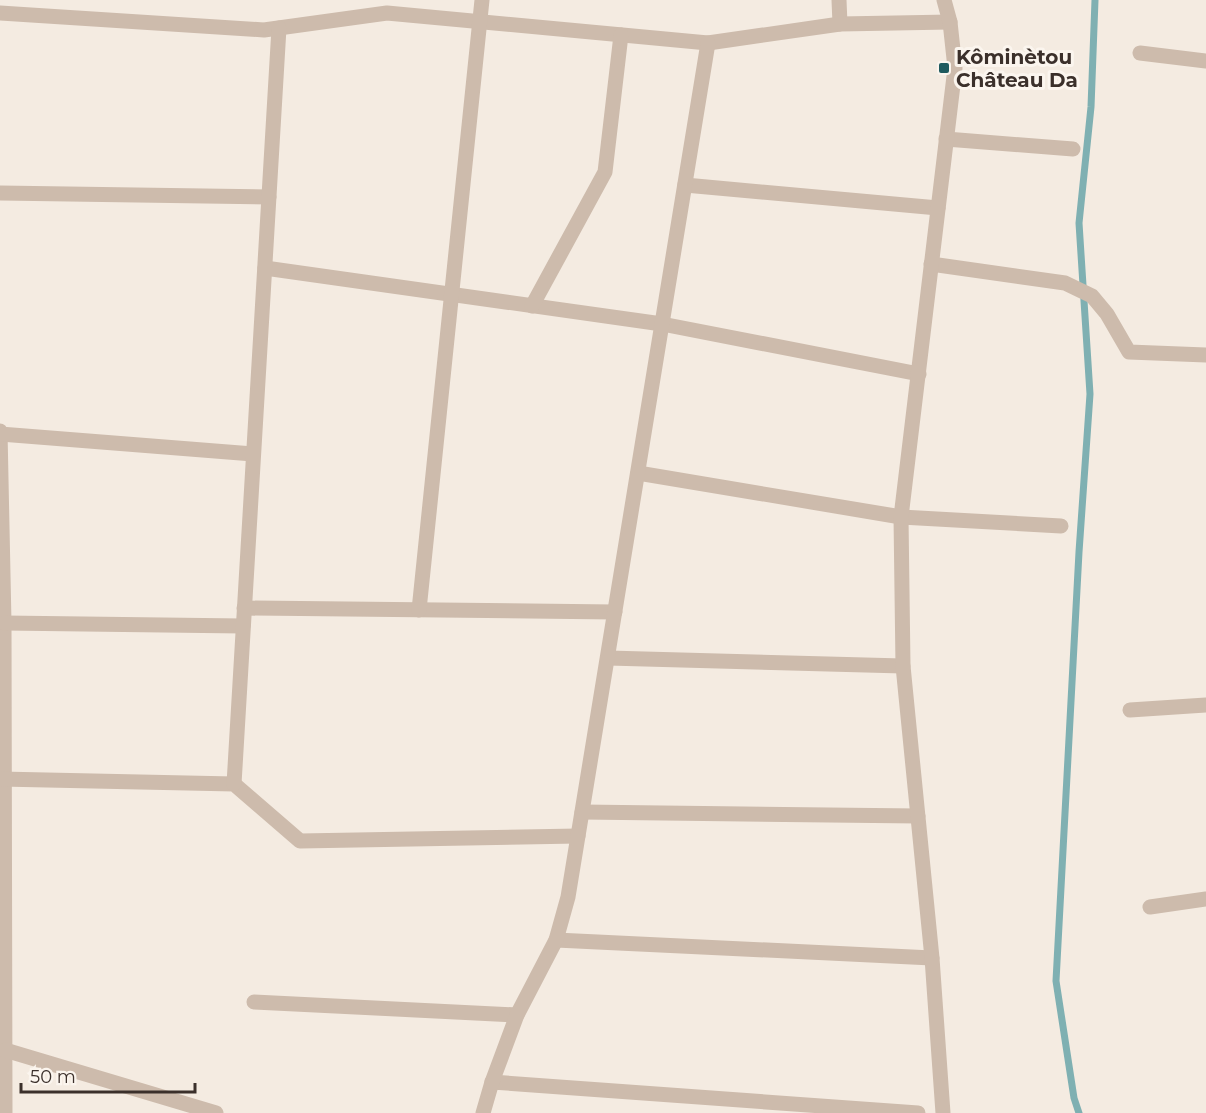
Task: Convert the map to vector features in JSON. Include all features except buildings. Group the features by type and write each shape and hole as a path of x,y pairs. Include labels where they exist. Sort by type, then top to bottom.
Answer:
{"street":[{"path":"419,610 482,0"},
{"path":"839,0 840,24"},
{"path":"943,1113 933,958 903,666 901,517 955,68 950,22 944,0"},
{"path":"0,13 264,30 387,13 708,43 840,24 950,22"},
{"path":"234,784 279,28"},
{"path":"532,306 605,172 621,35"},
{"path":"483,1113 517,1015 556,939 568,897 708,43"},
{"path":"1140,53 1206,61"},
{"path":"946,139 1073,149"},
{"path":"685,185 938,208"},
{"path":"0,193 269,197"},
{"path":"931,264 1065,283 1092,296 1107,314 1129,352 1206,355"},
{"path":"264,268 662,324 918,374"},
{"path":"5,1113 2,968 3,617 0,432 253,454"},
{"path":"638,473 901,517 1061,526"},
{"path":"244,608 615,612"},
{"path":"3,617 243,626"},
{"path":"608,658 903,666"},
{"path":"1130,710 1206,705"},
{"path":"2,779 234,784 300,840 578,836"},
{"path":"582,812 918,816"},
{"path":"1150,907 1206,899"},
{"path":"556,939 933,958"},
{"path":"254,1002 517,1015"},
{"path":"5,1050 215,1113"},
{"path":"492,1082 918,1113"}],"waterway":[{"path":"1079,1113 1074,1098 1056,981 1079,552 1090,394 1079,223 1091,107 1095,0"}],"place":[{"name":"Kôminètou Château Da","path":"944,68"}]}
